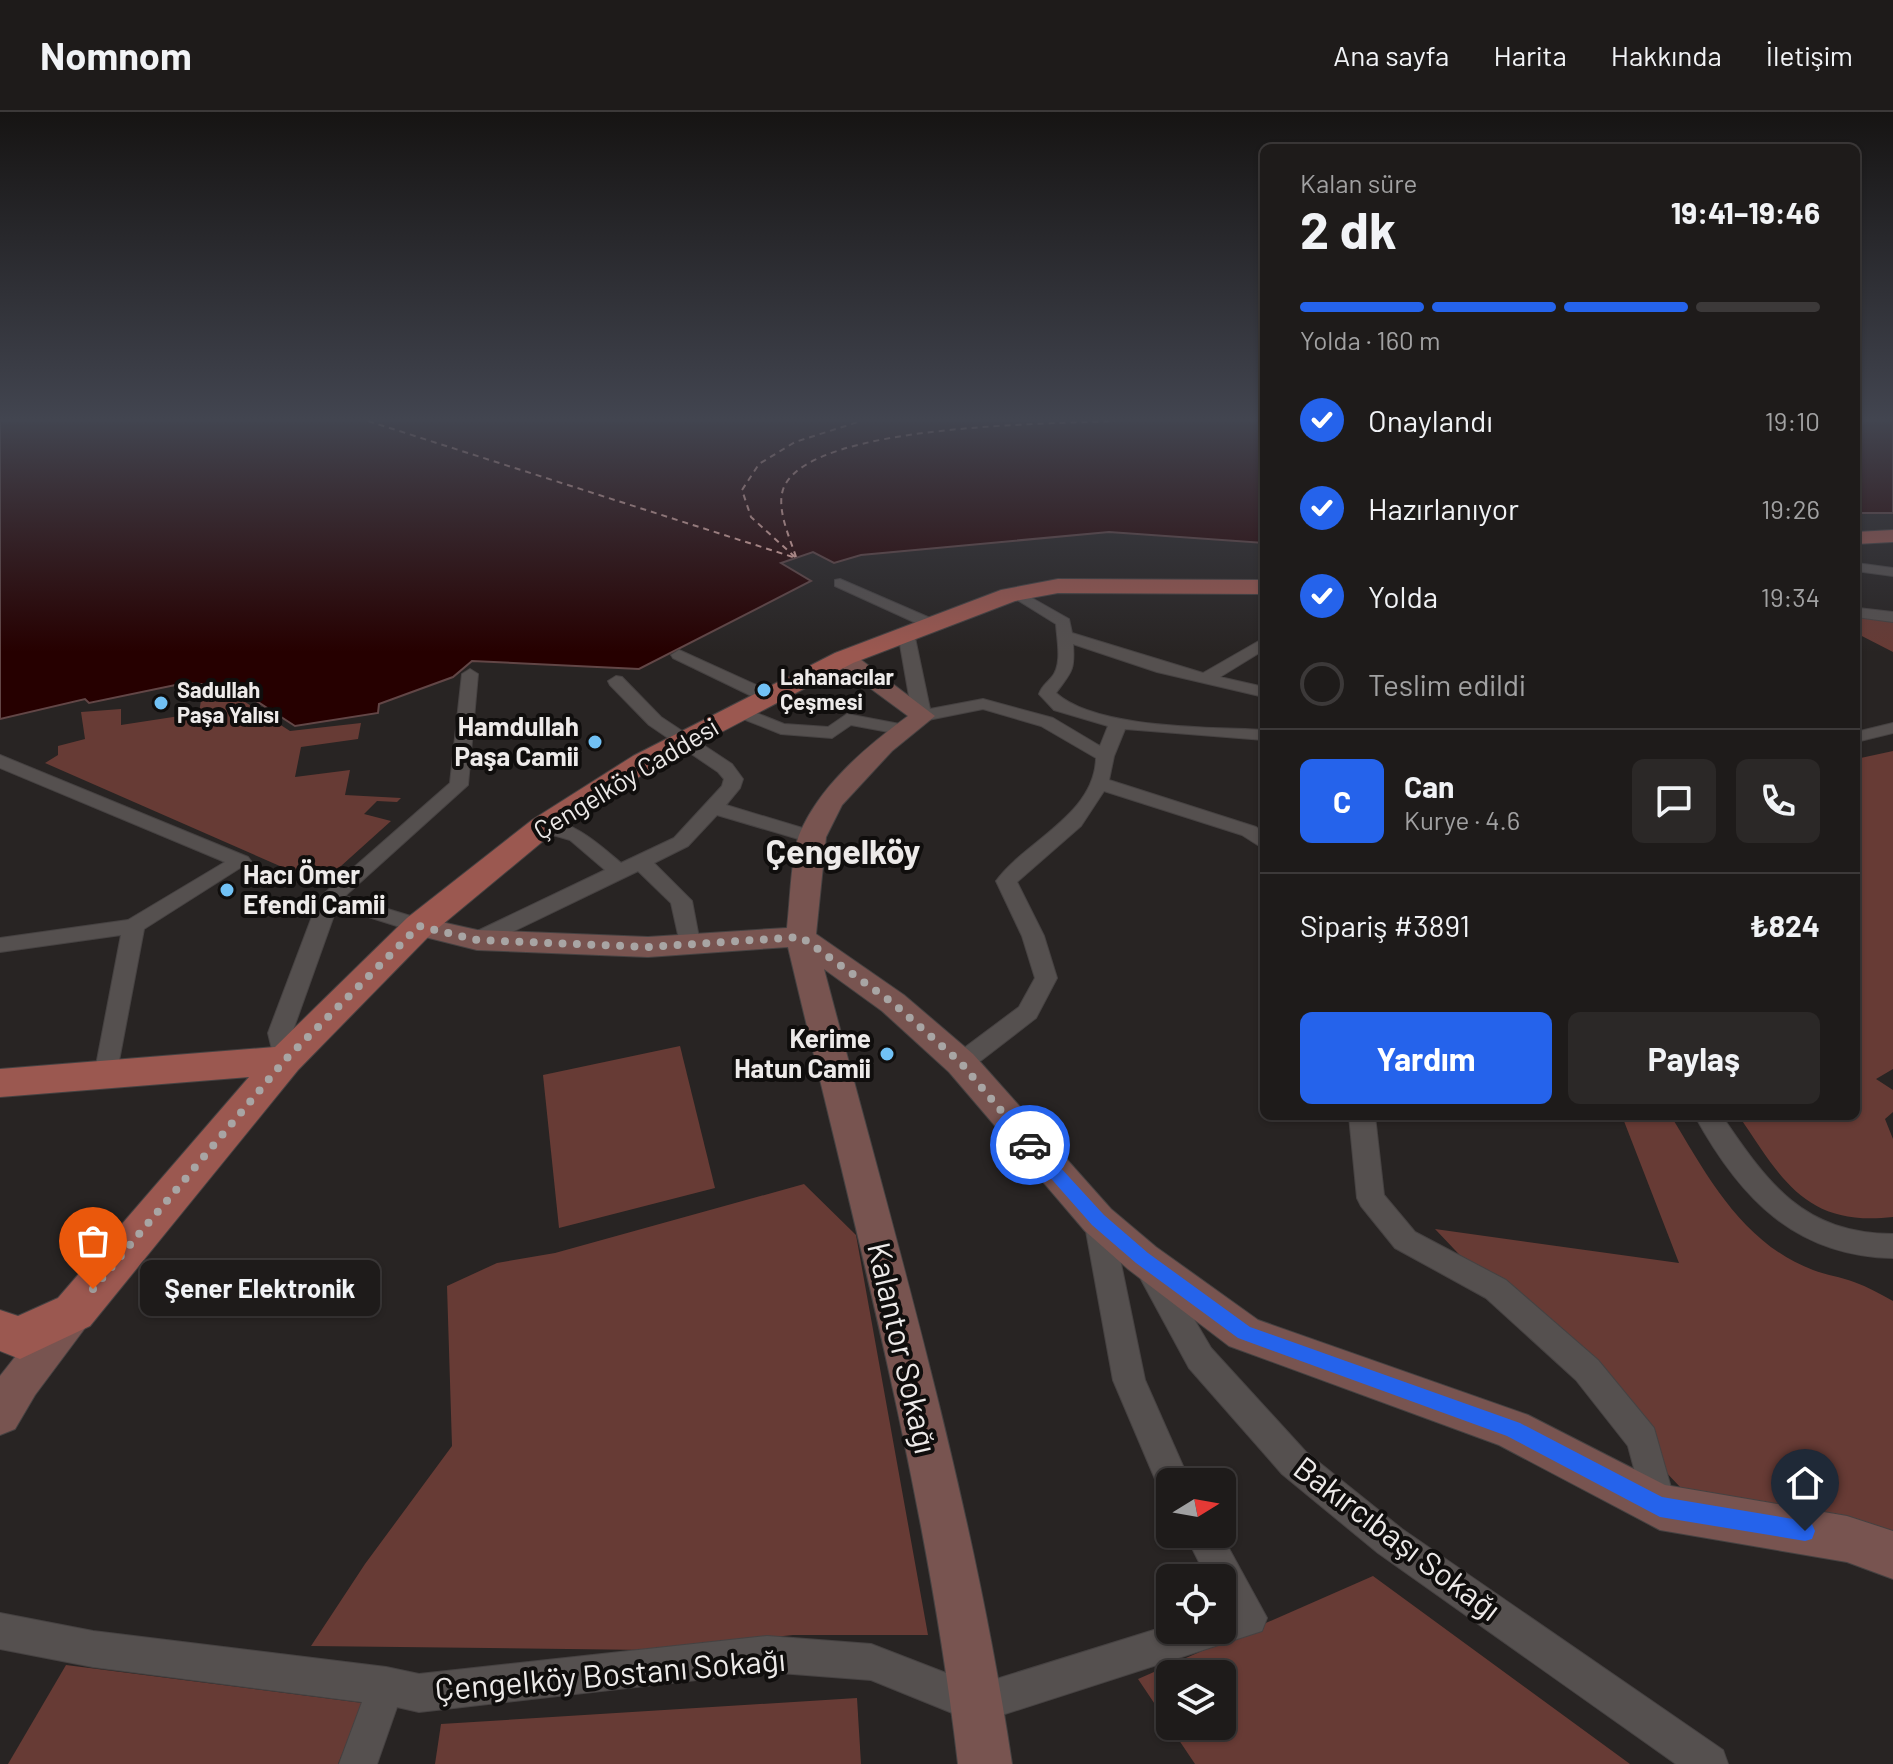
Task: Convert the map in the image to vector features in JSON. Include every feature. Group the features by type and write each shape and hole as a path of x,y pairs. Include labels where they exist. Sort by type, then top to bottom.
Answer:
{"main road":[{"path":"1860,538 1893,536"},
{"name":"Çengelköy Caddesi","path":"10,1366 74,1312 285,1060 419,926 543,826 643,762 844,658 1016,593 1058,586 1260,587"},
{"path":"0,1083 285,1060"}],"street":[{"path":"1860,568 1893,572"},
{"path":"840,583 918,629 914,723"},
{"path":"1016,593 1064,622 1066,662 1060,680 1051,686 1047,694 1051,702 1072,712 1168,731 1260,735"},
{"path":"1860,613 1893,617"},
{"path":"1065,636 1205,679 1260,691"},
{"path":"1205,679 1260,645"},
{"path":"679,655 768,697"},
{"path":"844,658 914,723"},
{"path":"285,1060 280,1033 330,898 459,785 470,674"},
{"path":"477,940 681,842 731,788 734,779 718,763 655,721 616,681"},
{"path":"739,711 781,729 832,733 847,719 914,723 983,704 1047,722 1105,756"},
{"path":"961,1063 1028,1012 1046,978 1033,936 1006,881 1074,822 1099,783 1105,756 1119,722"},
{"path":"801,937 812,837 831,802 883,746 914,723"},
{"path":"1860,736 1893,728"},
{"path":"0,761 241,861 134,926 0,945"},
{"path":"1099,783 1249,831 1260,840"},
{"path":"714,808 812,837"},
{"path":"543,826 577,836 620,872"},
{"path":"641,862 681,901 689,943"},
{"path":"330,898 419,926 477,940 648,947 801,937 893,1003 961,1063 1098,1220 1142,1258 1244,1333 1513,1429 1660,1507 1847,1539 1893,1555"},
{"path":"106,1076 134,926"},
{"name":"Kalantor Sokağı","path":"801,937 921,1420 977,1704 985,1764"},
{"path":"1362,1120 1371,1198 1405,1240 1496,1289 1587,1370 1643,1439 1660,1507"},
{"path":"1711,1120 1744,1172 1779,1209 1825,1236 1872,1248 1893,1246"},
{"path":"1098,1220 1129,1380 1167,1468"},
{"name":"Bakırcıbaşı Sokağı","path":"1142,1258 1200,1358 1294,1463 1390,1541 1709,1764"},
{"path":"1236,1595 1249,1618 1236,1622"},
{"name":"Çengelköy Bostanı Sokağı","path":"0,1631 93,1649 386,1686 419,1693 767,1654 871,1662 977,1704"},
{"path":"977,1704 1167,1644"},
{"path":"358,1764 386,1686"}],"shaded area":[{"path":"0,498 1260,498 1260,543 1109,532 861,555 834,563 813,552 781,563 811,581 639,669 472,661 453,677 379,704 378,713 295,726 233,686 185,683 89,703 85,699 0,719"},
{"path":"1860,498 1893,498 1893,513 1860,513"},
{"path":"1860,616 1893,619 1893,652 1860,635"},
{"path":"231,693 290,731 361,723 358,739 301,747 295,777 350,770 345,795 401,798 397,802 377,801 364,814 391,821 321,884 45,763 58,755 58,746 85,739 81,712 121,709 121,725 199,713 202,694"},
{"path":"1893,751 1893,1069 1876,1079 1893,1090 1893,1112 1885,1119 1893,1139 1893,1217 1863,1218 1838,1214 1817,1206 1784,1179 1742,1120 1860,1120 1860,758"},
{"path":"680,1046 715,1188 559,1228 543,1075"},
{"path":"1624,1120 1673,1120 1729,1206 1766,1243 1813,1270 1849,1280 1893,1301 1893,1564 1681,1488 1435,1229 1679,1263"},
{"path":"804,1184 856,1235 928,1635 793,1635 648,1650 311,1646 365,1564 452,1446 447,1286 497,1263 555,1253"},
{"path":"1373,1576 1630,1764 1195,1764 1179,1740 1236,1740 1236,1660 1181,1660 1218,1644 1236,1644 1236,1636"},
{"path":"66,1665 363,1703 338,1764 8,1764"},
{"path":"1156,1671 1156,1706 1138,1679"},
{"path":"857,1698 861,1764 435,1764 441,1724"}],"ferry route":[{"path":"609,498 796,558"},
{"path":"745,498 751,517 795,557"},
{"path":"781,498 782,512 796,557"}],"way so far":[{"path":"93,1289 285,1060 419,926 477,940 648,947 801,937 893,1003 961,1063 1030,1145"}],"place":[{"name":"Lahanacılar Çeşmesi","path":"764,690"},
{"name":"Sadullah Paşa Yalısı","path":"161,703"},
{"name":"Hamdullah Paşa Camii","path":"595,742"},
{"name":"Hacı Ömer Efendi Camii","path":"227,890"},
{"name":"Kerime Hatun Camii","path":"887,1054"},
{"name":"Şener Elektronik","path":"93,1289"}],"district":[{"name":"Çengelköy","path":"843,852"}],"route":[{"path":"1030,1145 1098,1220 1142,1258 1244,1333 1513,1429 1660,1507 1805,1531"}]}
